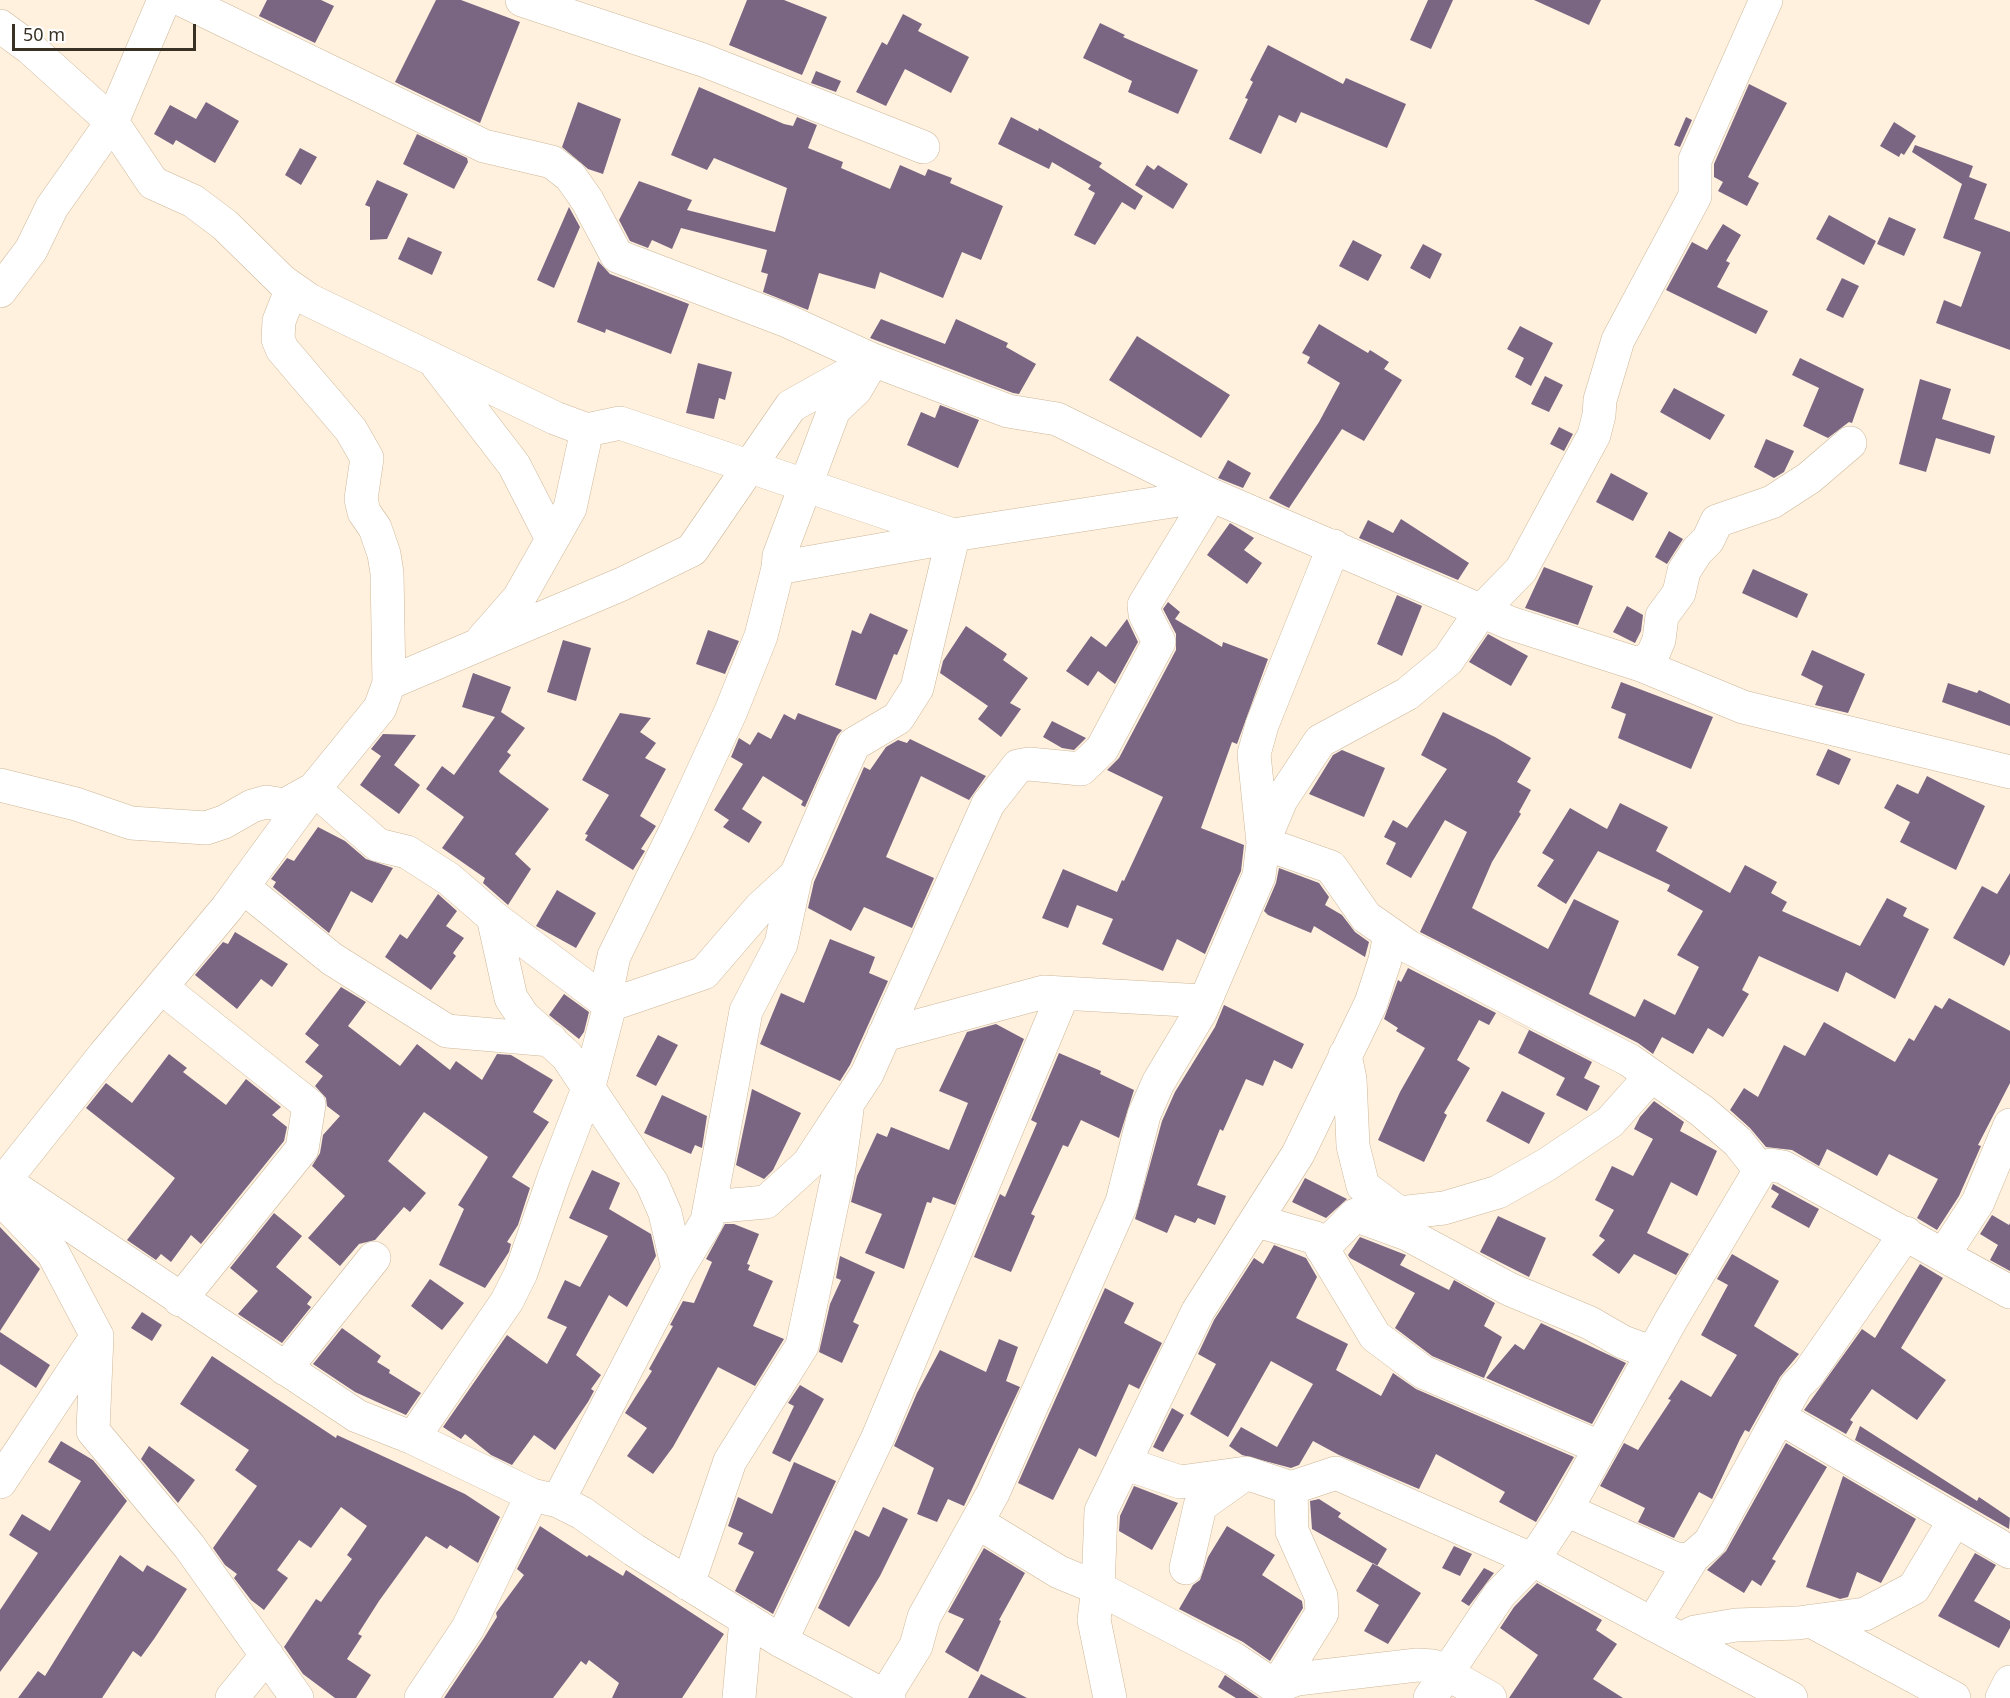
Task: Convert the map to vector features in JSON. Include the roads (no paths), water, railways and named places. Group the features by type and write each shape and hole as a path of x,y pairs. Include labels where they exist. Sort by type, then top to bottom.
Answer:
{"street":[{"path":"0,291 31,250 52,207 112,122 164,0"},
{"path":"182,0 484,146 552,162 570,176 587,200 617,256 785,320 873,360 1008,411 1057,420 1211,495 1510,623 1641,665 1743,707 2010,772"},
{"path":"522,0 703,60 923,147"},
{"path":"1263,843 1281,800 1320,741 1407,694 1448,660 1482,610 1521,570 1594,435 1600,400 1618,340 1695,196 1695,160 1766,0"},
{"path":"0,26 30,48 112,122 153,183 193,201 225,225 292,288 309,300 555,418 587,430 620,423 953,535 1211,495"},
{"path":"1,1186 243,887 314,789 380,708 389,683 387,573 384,554 375,528 364,512 361,499 367,458 351,430 282,349 278,339 279,321 292,288"},
{"path":"432,359 514,465 552,539"},
{"path":"389,683 622,584 692,550 791,406 873,360"},
{"path":"413,1438 507,1301 521,1273 589,1086 610,1005 609,980 614,956 678,828 731,711 761,636 779,556 808,486 834,410 856,389 873,360"},
{"path":"478,645 519,598 570,508 587,430"},
{"path":"1641,665 1653,654 1662,616 1679,592 1684,571 1697,551 1708,540 1717,521 1772,502 1809,478 1850,443"},
{"path":"710,1207 766,1202 808,1164 867,1074 988,804 1018,766 1029,764 1081,769 1101,749 1159,642 1145,614 1144,605 1211,495"},
{"path":"422,1698 468,1628 707,1221 746,1011 781,944 796,875 854,744 898,718 917,688 953,537 778,568"},
{"path":"1,1186 357,1416 413,1438 582,1513 634,1550 781,1641 887,1697 916,1646 924,1617 993,1494 1122,1202 1144,1115 1158,1083 1182,1047 1201,1011 1203,1001 1231,945 1259,876 1263,843 1254,754 1262,725 1334,546"},
{"path":"0,785 76,804 131,823 206,828 224,822 252,806 266,802 285,805 314,789"},
{"path":"314,789 378,845 407,852 449,879 493,917 610,1005"},
{"path":"1263,843 1331,867 1366,917 1409,947 1629,1060 1702,1111 1738,1142 1760,1170"},
{"path":"610,1005 704,973 760,908 796,875"},
{"path":"243,887 332,959 447,1030 551,1040"},
{"path":"493,917 511,998 523,1016 551,1040 589,1086 652,1183 665,1213 678,1269"},
{"path":"1110,1698 1094,1620 1098,1588 1101,1511 1198,1311 1298,1154 1371,1003 1385,960 1390,934"},
{"path":"161,987 309,1105 302,1149 180,1300"},
{"path":"884,1035 1044,992 1203,1001"},
{"path":"781,1641 878,1437 1063,994"},
{"path":"1322,1249 1359,1200 1353,1146 1350,1079 1345,1055"},
{"path":"1359,1200 1399,1213 1444,1208 1498,1192 1545,1165 1610,1122 1651,1076"},
{"path":"688,1584 730,1461 802,1346 838,1175 847,1105"},
{"path":"1944,1254 1978,1202 2010,1125"},
{"path":"1439,1685 1499,1595 1533,1560 1566,1510 1599,1447 1760,1170 1770,1166 1783,1167 2010,1292"},
{"path":"1,1186 53,1253 97,1335 93,1431 189,1546 297,1698"},
{"path":"1359,1200 1407,1234 1509,1289 1590,1323 1623,1342 1653,1353"},
{"path":"1257,1221 1316,1238 1375,1336 1423,1372 1599,1447"},
{"path":"1652,1624 1693,1557 1710,1542 1796,1386 1808,1374 1906,1233"},
{"path":"285,1369 374,1257"},
{"path":"0,1482 97,1335"},
{"path":"1779,1417 2010,1552"},
{"path":"1124,1463 1180,1482 1246,1473 1291,1488 1336,1473 1533,1560 1791,1698"},
{"path":"1186,1568 1200,1506 1246,1473"},
{"path":"1276,1687 1322,1613 1321,1596 1292,1531 1291,1488"},
{"path":"1566,1510 1676,1559 1685,1560 1693,1557"},
{"path":"1681,1639 1695,1632 1736,1625 1811,1621 1865,1614 1914,1588 1954,1521"},
{"path":"977,1522 1059,1572 1098,1588 1234,1659 1276,1687"},
{"path":"739,1698 746,1619"},
{"path":"1811,1621 1954,1698"},
{"path":"232,1698 267,1655"},
{"path":"1276,1687 1297,1679 1418,1665 1433,1666 1439,1685"},
{"path":"2002,1698 2010,1682"},
{"path":"1439,1685 1490,1698"}]}
